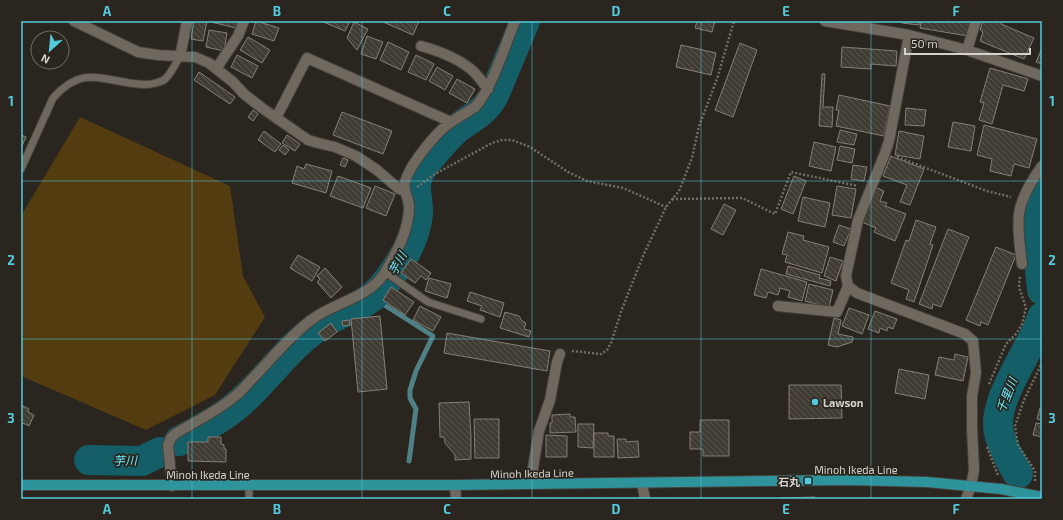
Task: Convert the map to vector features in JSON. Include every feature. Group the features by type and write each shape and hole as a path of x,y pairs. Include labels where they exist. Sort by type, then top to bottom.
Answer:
{"main road":[{"name":"Minoh Ikeda Line","path":"21,485 455,486 847,480 927,482 1001,489 1042,497"}],"street":[{"path":"74,21 138,52 158,55 195,57 209,63 233,82 244,94 308,140 318,144 335,146 356,156 377,170 399,189 405,191"},
{"path":"180,56 188,21"},
{"path":"216,69 238,36 244,21"},
{"path":"172,486 168,445 170,438 234,398 288,340 312,320 327,310 366,291 387,273 406,230 409,215 409,201 405,191 405,183 416,161 446,126 475,107 488,89 515,21"},
{"path":"825,21 909,35 967,50 1042,76"},
{"path":"967,50 976,21"},
{"path":"778,306 836,312 848,286 846,276 858,220 885,153 909,35"},
{"path":"421,46 458,60 473,71 488,89"},
{"path":"276,118 306,58 451,122"},
{"path":"1022,264 1019,214 1022,201 1042,166"},
{"path":"848,286 857,293 965,334 974,341 976,373 972,396 974,470 971,486 966,499"},
{"path":"533,484 539,431 550,400 557,362 560,354"},
{"path":"642,483 645,499"},
{"path":"455,486 456,499"}],"lane":[{"path":"21,169 53,98 73,81 84,77 105,78 143,85 151,84 164,80 180,56"},
{"path":"387,273 428,302 481,319"},
{"path":"249,486 249,499"}],"path":[{"path":"560,354 569,351 600,354 607,350 611,343 622,309 643,256 666,207 679,192 692,158 699,126 718,79 734,21"},
{"path":"419,186 435,174 492,143 502,140 512,140 530,147 568,172 587,180 623,188 666,207"},
{"path":"885,153 911,161 987,191 1016,199"},
{"path":"672,199 742,198 775,214 792,172 870,188"},
{"path":"988,386 1006,344 1016,334 1022,324 1026,308 1019,288 1022,264"},
{"path":"1035,481 1035,472 1018,445 1015,426 1024,400 1042,363"},
{"path":"986,446 998,475"}],"shaded area":[{"path":"80,117 230,186 243,276 265,317 215,395 146,430 21,376 21,216"}],"building":[{"path":"194,21 207,21 203,41 191,39"},
{"path":"211,21 237,21 236,28"},
{"path":"256,21 279,28 274,41 252,34"},
{"path":"321,21 350,21 345,31"},
{"path":"381,21 419,21 413,35"},
{"path":"697,21 715,21 712,32 695,28"},
{"path":"902,21 919,21 919,25 902,23"},
{"path":"921,21 970,21 968,36 920,28"},
{"path":"983,21 1003,21 1001,24 1034,38 1024,59 980,41 983,32 980,30"},
{"path":"354,22 368,29 357,50 347,38"},
{"path":"209,30 227,33 224,51 206,47"},
{"path":"367,36 383,42 376,59 361,54"},
{"path":"248,37 270,50 262,63 240,50"},
{"path":"388,42 409,52 401,70 380,60"},
{"path":"740,43 757,50 733,117 715,110"},
{"path":"681,45 716,53 711,75 676,67"},
{"path":"842,47 897,51 896,66 871,64 871,69 841,67"},
{"path":"1042,48 1042,64 1036,62"},
{"path":"237,55 258,66 252,78 231,67"},
{"path":"416,55 434,64 426,80 408,72"},
{"path":"437,67 453,76 445,90 429,81"},
{"path":"990,68 1028,79 1024,91 1003,85 992,124 979,120 984,103 980,102"},
{"path":"199,72 235,97 230,104 194,80"},
{"path":"822,74 825,74 823,107 833,107 832,127 819,126"},
{"path":"457,79 475,89 467,103 449,93"},
{"path":"839,95 890,106 884,136 836,126 839,110 836,110"},
{"path":"906,108 926,110 924,126 905,125"},
{"path":"253,110 258,114 253,121 248,117"},
{"path":"342,112 392,131 383,154 333,135"},
{"path":"953,122 975,126 971,151 948,147"},
{"path":"984,125 1037,139 1029,168 1014,164 1011,176 990,171 992,159 977,155"},
{"path":"840,130 857,134 854,145 837,142"},
{"path":"264,131 281,144 275,152 258,140"},
{"path":"899,131 924,136 920,159 895,155"},
{"path":"21,135 26,137 21,148"},
{"path":"287,135 300,144 295,151 282,143"},
{"path":"814,142 836,147 831,171 809,166"},
{"path":"283,145 289,150 285,155 279,150"},
{"path":"840,146 855,149 852,163 837,160"},
{"path":"891,156 924,169 910,205 900,202 907,185 883,176"},
{"path":"343,158 348,160 345,167 340,165"},
{"path":"306,164 332,171 326,193 292,183 297,166 304,169"},
{"path":"853,165 867,167 864,181 851,179"},
{"path":"338,176 371,188 363,208 330,196"},
{"path":"794,176 806,181 793,214 781,209"},
{"path":"375,186 395,194 386,216 366,208"},
{"path":"837,186 856,189 851,218 832,215"},
{"path":"875,187 884,191 880,201 887,203 885,206 906,214 895,241 874,232 876,228 862,222"},
{"path":"803,197 830,203 825,227 798,221"},
{"path":"724,204 736,210 723,235 711,229"},
{"path":"916,220 936,227 930,244 933,245 914,302 906,299 909,290 891,283 906,240 909,241"},
{"path":"839,225 851,229 844,246 833,242"},
{"path":"948,229 969,237 941,307 933,304 932,309 919,304"},
{"path":"788,232 804,236 803,240 829,247 822,273 785,262 787,255 782,254"},
{"path":"996,247 1016,255 988,325 981,322 980,326 966,320"},
{"path":"298,255 320,267 312,281 290,268"},
{"path":"830,257 843,261 836,281 824,276"},
{"path":"411,259 431,273 426,280 421,276 415,283 401,273"},
{"path":"788,266 820,275 819,278 831,281 830,286 786,274"},
{"path":"325,268 342,287 331,298 317,282 320,279 317,276"},
{"path":"761,269 807,282 802,301 788,297 790,291 780,288 778,295 768,292 766,298 754,295"},
{"path":"429,278 451,284 447,298 425,291"},
{"path":"809,284 833,290 829,307 805,301"},
{"path":"391,287 414,302 405,315 383,300"},
{"path":"470,292 504,303 500,317 480,310 482,306 467,301"},
{"path":"420,306 441,317 433,331 413,320"},
{"path":"849,308 869,315 862,334 842,326"},
{"path":"875,311 897,319 893,329 888,327 887,331 880,328 879,333 868,329"},
{"path":"505,312 519,316 522,321 526,323 524,329 531,331 529,337 500,328"},
{"path":"380,316 387,389 358,392 351,319"},
{"path":"834,318 841,320 838,334 853,337 852,342 837,347 828,345"},
{"path":"349,320 350,325 343,326 342,321"},
{"path":"331,323 337,332 325,341 318,333"},
{"path":"447,333 550,351 547,371 444,353"},
{"path":"955,354 968,357 963,381 935,375 939,357 954,360"},
{"path":"899,369 929,375 925,399 895,393"},
{"name":"Lawson","path":"789,385 841,385 842,418 789,419"},
{"path":"469,402 471,459 455,460 455,455 445,443 444,437 440,437 439,403"},
{"path":"21,405 29,409 28,412 34,415 29,426 23,423 21,427"},
{"path":"1040,408 1042,408 1042,420 1037,419"},
{"path":"570,414 570,417 575,417 576,432 550,433 552,415"},
{"path":"474,419 499,419 499,458 475,458"},
{"path":"700,420 729,420 729,456 703,456 703,449 690,449 690,432 700,432"},
{"path":"1036,423 1042,424 1042,437 1033,435"},
{"path":"578,424 594,424 593,448 578,447"},
{"path":"594,433 608,433 608,436 614,436 614,457 594,457"},
{"path":"546,435 567,436 567,457 546,457"},
{"path":"208,437 221,437 221,444 224,445 224,449 226,449 226,462 188,461 188,442 208,442"},
{"path":"617,439 626,439 626,442 638,441 639,457 618,458"},
{"path":"815,497 815,499 781,498"}],"waterway":[{"name":"芋川","path":"179,441 236,406 296,344 323,323 365,302 385,284 403,257 415,229 418,214 416,185 419,173 430,157 459,127 487,106 494,95 525,21"},
{"name":"千里川","path":"1042,196 1036,212 1035,220 1042,290"},
{"path":"372,297 433,336 416,371 410,390 410,398 416,409 409,461"},
{"name":"千里川","path":"1018,474 1002,443 999,433 998,420 1006,390 1037,330 1042,317"},
{"name":"芋川","path":"89,460 142,461 160,452"}],"place":[{"name":"Lawson","path":"815,402"},
{"name":"石丸","path":"808,481"}]}
